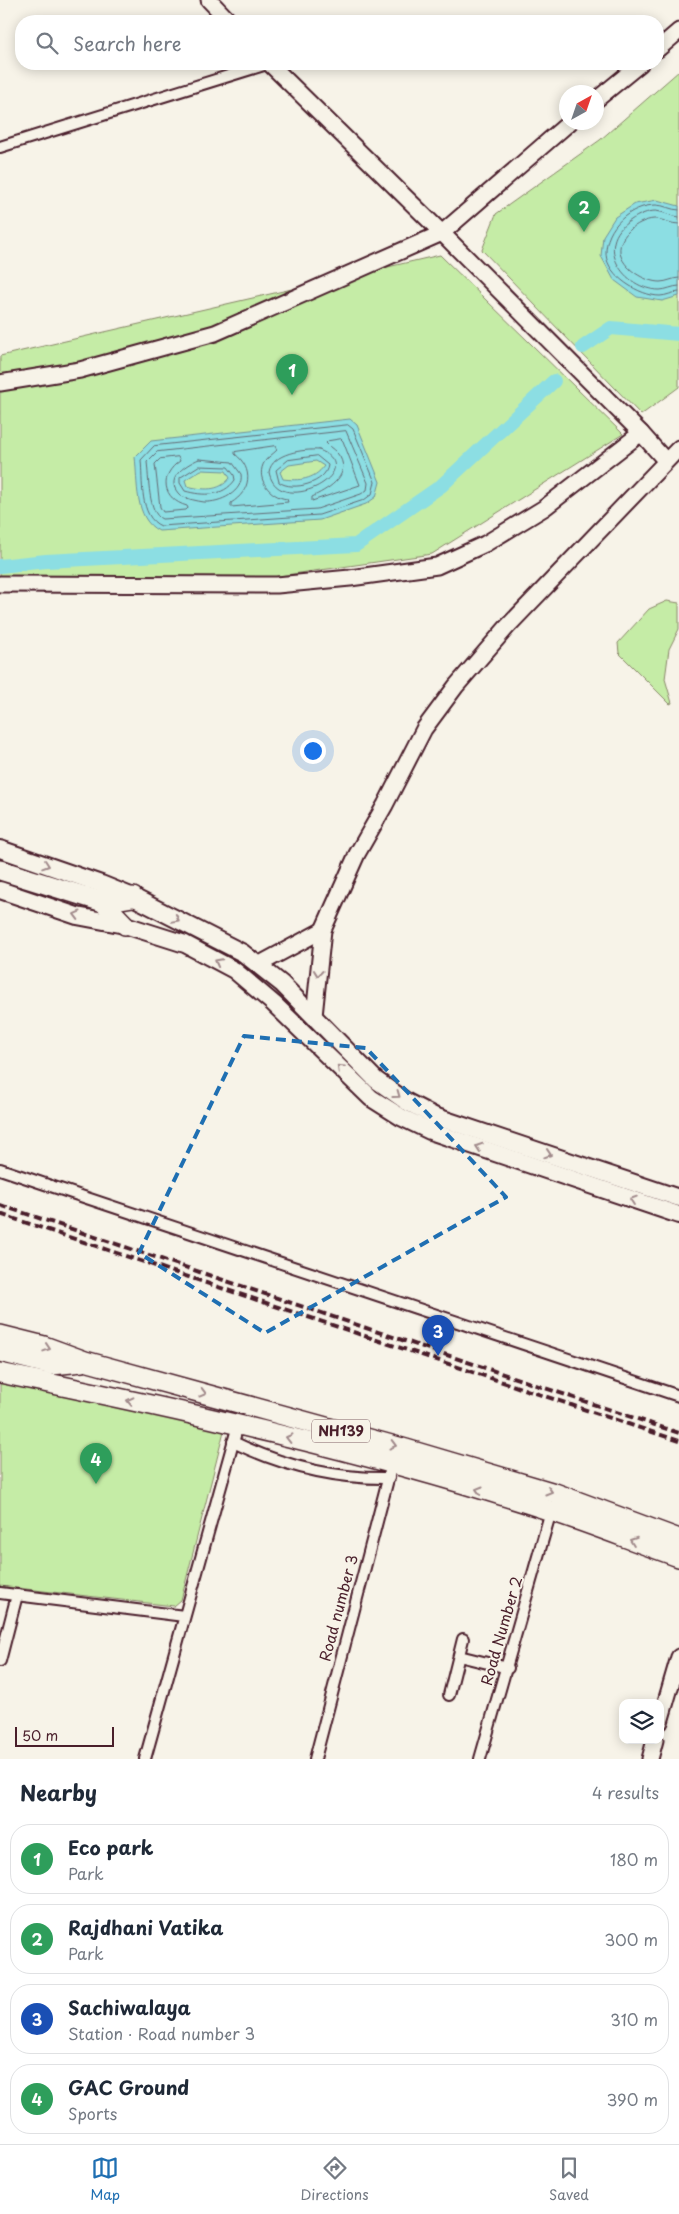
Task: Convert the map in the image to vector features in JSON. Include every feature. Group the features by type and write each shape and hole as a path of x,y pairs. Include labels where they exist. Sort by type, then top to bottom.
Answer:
{"highway":[{"path":"0,870 96,900 133,897"},
{"path":"96,900 125,925"},
{"name":"NH139","path":"0,1335 44,1346 85,1361 396,1446 555,1493 679,1539"},
{"path":"0,1352 46,1364 85,1361"},
{"path":"46,1364 79,1389"},
{"name":"NH139","path":"0,1373 79,1389 235,1434 551,1511 679,1558"}],"main road":[{"path":"0,849 133,897 243,953 282,984 376,1080 407,1102 434,1116 679,1198"},
{"path":"0,890 77,916 125,925 186,944 234,970 274,1004 371,1098 401,1117 430,1130 679,1216"}],"street":[{"path":"209,0 223,15"},
{"path":"664,44 679,31"},
{"path":"0,147 250,70"},
{"path":"275,70 442,233 666,460"},
{"path":"604,93 633,70"},
{"path":"0,383 80,370 215,334 442,233 561,130"},
{"path":"0,584 276,585 350,578 437,566 484,544 544,508 641,433"},
{"path":"314,1016 323,930 356,854 389,798 410,753 433,716 507,627 679,448"},
{"path":"258,965 323,930"},
{"path":"0,1168 679,1396"},
{"path":"144,1759 235,1434 273,1460 304,1468 356,1478 390,1471"},
{"name":"Road number 3","path":"315,1759 390,1471"},
{"name":"Road Number 2","path":"480,1759 508,1668 551,1511"},
{"path":"0,1593 184,1616"},
{"path":"0,1660 17,1595"},
{"path":"448,1695 463,1639"},
{"path":"459,1656 508,1668"},
{"path":"664,1708 679,1657"},
{"path":"650,1759 654,1744"}],"highlighted area":[{"path":"244,1036 366,1048 506,1197 265,1333 139,1253"}],"green space":[{"path":"679,71 679,387 641,415 482,250 496,214 600,140"},
{"path":"440,255 623,434 432,554 272,577 0,590 0,356"},
{"path":"667,601 679,603 679,629 669,649 665,679 672,703 670,704 619,653 618,643 649,609"},
{"path":"0,1382 224,1431 181,1600 174,1606 0,1586"}],"water":[{"path":"657,200 679,206 679,296 662,301 637,297 614,280 601,256 603,236 615,217 635,204"},
{"path":"350,419 357,425 380,482 376,497 366,504 320,520 159,531 145,518 141,509 137,488 135,457 151,441","holes":["316,461 324,466 311,477 295,480 283,479 280,472 289,465","201,470 226,471 230,478 226,483 216,488 187,486 185,480"]}],"waterway":[{"path":"583,347 611,328 679,334"},
{"path":"0,566 46,561 356,545 441,486 554,381"}],"railway":[{"path":"0,1205 679,1433"},
{"path":"0,1214 679,1441"}],"place":[{"name":"Rajdhani Vatika","path":"584,232"},
{"name":"Eco park","path":"292,395"},
{"name":"Sachiwalaya","path":"438,1356"},
{"name":"GAC Ground","path":"96,1484"}]}
